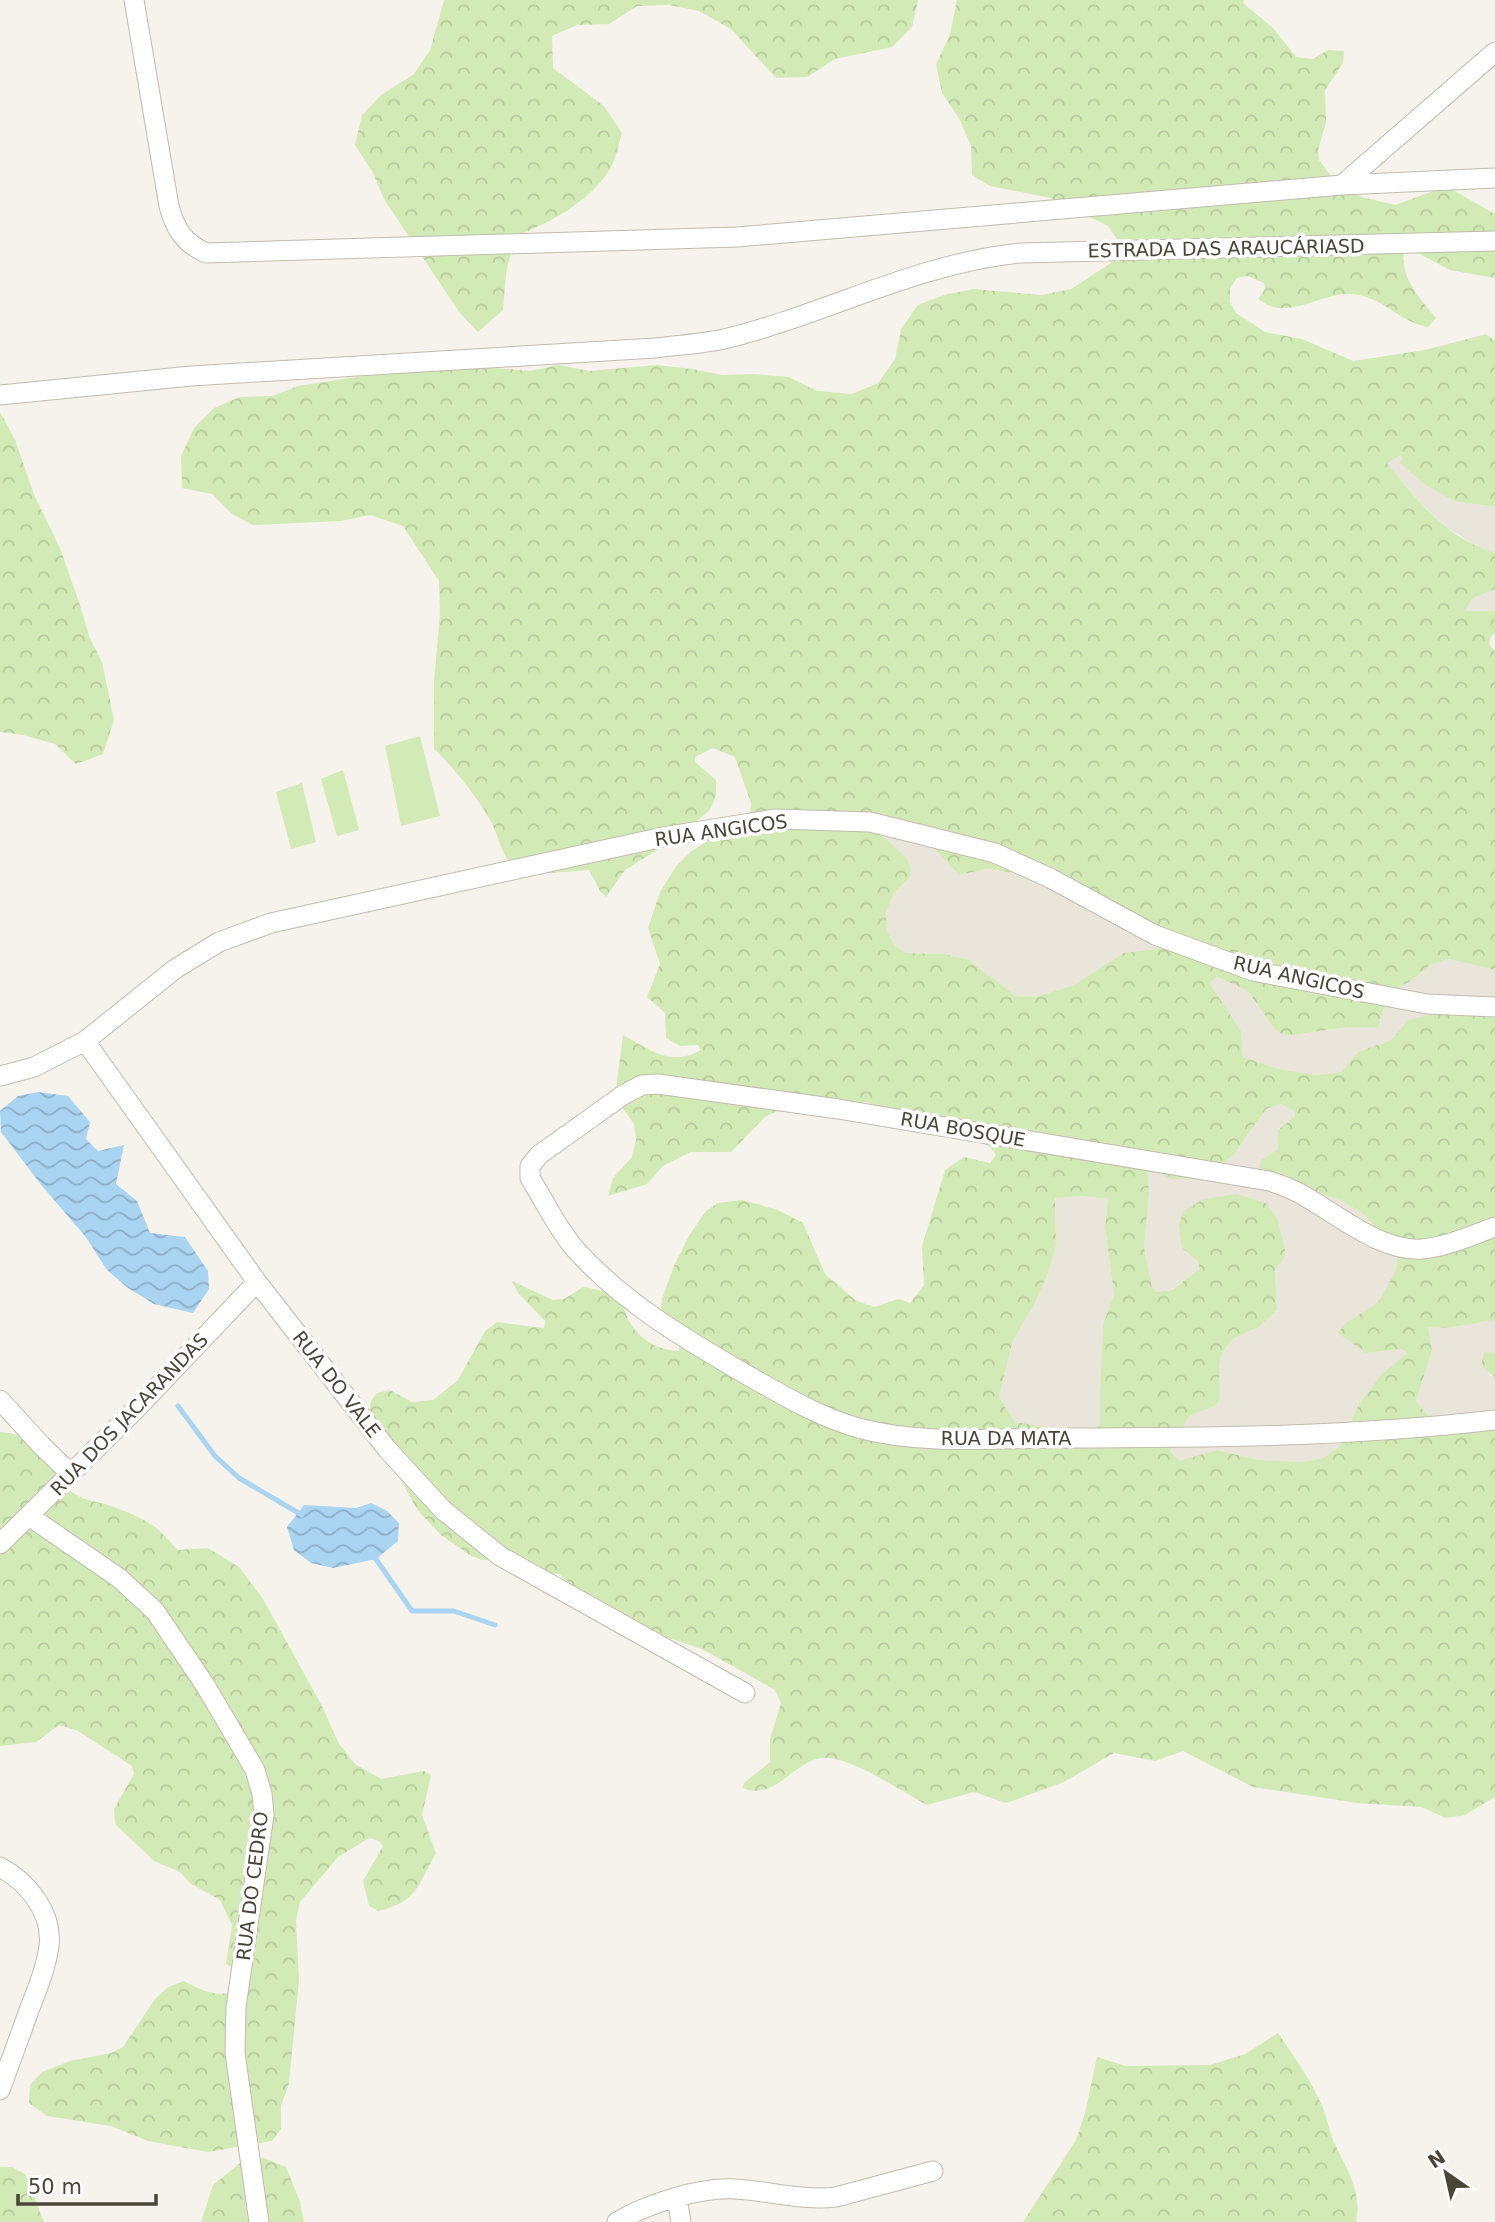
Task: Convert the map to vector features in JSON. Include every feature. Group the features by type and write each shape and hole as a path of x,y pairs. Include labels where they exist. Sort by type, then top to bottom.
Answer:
{"street":[{"path":"134,0 174,224 181,236 193,247 206,253 737,237 1342,185 1495,178"},
{"path":"1342,185 1495,52"},
{"name":"ESTRADA DAS ARAUCÁRIASD","path":"0,395 191,376 655,348 722,340 959,263 992,256 1495,242"},
{"name":"RUA ANGICOS","path":"85,1041 174,969 219,942 271,923 663,837 776,819 870,822 995,853 1052,879 1155,935 1253,971 1427,1004 1495,1007"},
{"path":"0,1076 34,1067 85,1041"},
{"name":"RUA DO VALE","path":"85,1041 257,1282 387,1448 443,1510 500,1556 745,1693"},
{"name":"RUA BOSQUE","path":"573,1247 530,1178 530,1166 539,1155 623,1095 642,1085 658,1084 838,1108 1269,1181 1295,1191 1383,1242 1406,1249 1447,1244 1495,1227"},
{"name":"RUA DA MATA","path":"573,1247 606,1281 653,1318 803,1407 862,1429 914,1438 1201,1438 1340,1434 1495,1420"},
{"name":"RUA DOS JACARANDAS","path":"0,1544 257,1282"},
{"path":"0,1400 71,1474"},
{"name":"RUA DO CEDRO","path":"29,1516 119,1578 155,1611 205,1685 255,1770 262,1794 264,1815 236,2007 235,2053 259,2222"},
{"path":"0,1867 13,1874 35,1896 47,1919 50,1944 41,1978 0,2090"},
{"path":"617,2222 629,2214 712,2190 733,2189 829,2198 933,2171"},
{"path":"677,2198 681,2222"}],"shaded area":[{"path":"1401,454 1403,458 1399,461 1425,485 1454,501 1495,507 1495,553 1479,548 1443,525 1410,493 1387,463"},
{"path":"1495,589 1495,611 1463,612 1473,598"},
{"path":"880,836 925,839 959,875 986,869 1038,876 1172,947 1123,953 1074,985 1035,997 1016,996 968,960 945,954 907,953 895,946 887,931 886,913 893,894 910,877"},
{"path":"1448,959 1495,970 1495,1007 1408,1020 1391,1040 1358,1052 1341,1072 1317,1075 1279,1069 1243,1057 1241,1031 1208,983 1217,977 1248,991 1275,1030 1286,1036 1348,1027 1378,1028 1389,992 1411,981 1430,965"},
{"path":"1281,1104 1294,1111 1295,1118 1278,1130 1278,1149 1261,1160 1260,1171 1340,1200 1362,1213 1376,1228 1399,1244 1396,1270 1378,1304 1347,1322 1366,1353 1402,1349 1408,1353 1380,1376 1359,1404 1339,1447 1323,1458 1304,1462 1258,1460 1217,1450 1179,1462 1169,1451 1189,1416 1215,1406 1220,1399 1219,1364 1223,1351 1234,1338 1259,1327 1277,1310 1275,1269 1284,1259 1199,1262 1199,1269 1171,1290 1156,1292 1152,1287 1144,1247 1149,1194 1147,1161 1190,1169 1234,1154 1266,1109"},
{"path":"1055,1197 1108,1199 1105,1227 1114,1295 1103,1324 1100,1426 1073,1431 1015,1422 999,1397 1013,1340 1034,1305 1056,1246"},
{"path":"1495,1320 1495,1353 1484,1352 1489,1375 1495,1378 1495,1429 1445,1427 1426,1415 1416,1401 1432,1351 1427,1326 1447,1328"}],"green space":[{"path":"444,0 918,0 912,27 892,47 835,59 807,77 776,78 731,29 699,11 669,5 637,6 609,24 577,25 552,36 553,68 604,106 622,133 612,165 591,192 568,210 514,237 506,275 503,310 478,332 459,312 384,199 373,173 355,145 362,115 381,95 414,74 430,50"},
{"path":"957,0 1244,0 1243,3 1273,28 1296,57 1313,59 1328,50 1344,51 1343,63 1325,90 1326,122 1318,150 1319,160 1333,179 1362,197 1395,205 1439,189 1451,189 1495,214 1495,278 1450,270 1416,252 1404,251 1403,261 1408,279 1436,318 1428,327 1410,321 1359,295 1337,295 1294,307 1271,306 1258,299 1265,289 1264,283 1247,276 1237,278 1230,288 1230,302 1236,313 1265,332 1302,339 1353,361 1425,350 1486,334 1495,341 1495,507 1454,501 1425,485 1399,462 1403,458 1401,455 1387,463 1434,517 1462,538 1495,553 1495,589 1473,598 1464,611 1495,611 1495,634 1491,636 1489,644 1495,651 1495,970 1448,959 1430,965 1411,981 1389,992 1378,1028 1348,1027 1286,1036 1275,1030 1248,991 1217,977 1209,983 1241,1031 1243,1057 1279,1069 1317,1075 1341,1072 1358,1052 1391,1040 1408,1020 1478,1004 1495,1007 1495,1320 1447,1328 1428,1327 1432,1351 1416,1401 1425,1412 1442,1424 1461,1428 1495,1429 1495,1797 1465,1815 1446,1818 1421,1807 1357,1803 1253,1787 1183,1751 1155,1761 1114,1753 1064,1782 1006,1803 974,1792 927,1805 865,1770 828,1758 806,1764 766,1789 755,1791 743,1788 744,1783 770,1762 770,1739 781,1703 775,1690 702,1649 638,1628 585,1596 559,1574 534,1572 505,1560 483,1560 471,1556 441,1535 418,1511 375,1434 369,1414 371,1401 377,1393 390,1390 412,1402 433,1400 458,1380 485,1331 497,1322 544,1328 545,1321 518,1293 512,1281 553,1300 564,1299 583,1287 607,1293 621,1303 633,1328 644,1339 663,1349 679,1351 680,1342 660,1317 662,1299 673,1268 690,1234 706,1211 718,1203 742,1200 778,1210 803,1223 825,1274 855,1300 874,1307 898,1299 910,1303 924,1285 922,1246 945,1170 964,1157 990,1163 996,1155 990,1147 975,1140 906,1123 867,1102 814,1113 783,1108 765,1117 731,1152 691,1152 663,1166 647,1184 608,1196 613,1178 632,1157 636,1140 634,1124 615,1097 623,1035 652,1051 670,1057 690,1055 701,1050 698,1045 680,1046 666,1038 665,1013 647,997 660,964 648,928 660,892 677,865 692,851 750,814 751,803 735,757 713,748 695,757 695,762 716,780 716,796 710,810 672,841 625,870 606,897 589,870 543,873 520,871 507,859 491,821 477,799 434,749 439,581 403,526 370,515 341,521 253,525 232,514 212,494 182,488 181,456 194,428 214,408 240,397 272,396 298,386 363,376 389,365 530,371 559,365 589,371 657,365 722,375 789,377 817,391 852,394 878,383 895,359 901,329 918,305 944,295 973,289 1042,295 1071,289 1126,253 1108,226 1051,198 990,186 972,175 971,146 960,120 942,93 936,64 950,35","holes":["882,836 925,839 959,875 987,869 1038,876 1171,947 1123,953 1074,985 1035,997 1016,996 968,960 945,954 907,953 895,946 887,931 886,913 893,894 910,877 911,868 906,857","1281,1104 1294,1111 1295,1117 1278,1130 1278,1149 1261,1160 1259,1171 1340,1200 1362,1213 1376,1228 1399,1244 1396,1270 1378,1303 1347,1322 1338,1333 1366,1353 1402,1349 1407,1353 1380,1376 1359,1404 1339,1447 1323,1458 1304,1462 1258,1460 1217,1450 1179,1461 1170,1451 1189,1416 1215,1406 1220,1399 1219,1364 1223,1351 1234,1338 1259,1327 1277,1310 1275,1269 1284,1259 1285,1249 1277,1218 1266,1203 1236,1194 1204,1199 1183,1211 1179,1225 1182,1248 1199,1262 1199,1269 1172,1290 1156,1292 1152,1287 1144,1247 1149,1194 1147,1162 1165,1176 1175,1179 1186,1178 1190,1169 1222,1164 1234,1154 1266,1109","1080,1196 1108,1199 1105,1227 1114,1295 1103,1324 1100,1426 1073,1431 1015,1422 999,1397 1013,1340 1034,1305 1056,1246 1055,1198"]},
{"path":"0,412 15,440 35,497 60,548 89,636 102,662 114,720 103,754 76,764 55,744 0,732"},
{"path":"420,736 440,816 401,826 385,746"},
{"path":"343,770 359,830 337,836 321,779"},
{"path":"302,783 316,842 291,849 276,792"},
{"path":"1484,1352 1495,1353 1495,1378 1481,1365"},
{"path":"0,1432 29,1440 38,1448 65,1486 79,1496 145,1521 158,1529 178,1550 208,1548 239,1567 263,1599 322,1706 339,1744 355,1764 381,1779 424,1771 431,1775 422,1815 436,1853 409,1897 401,1903 378,1911 369,1906 363,1881 383,1846 379,1841 369,1838 338,1857 300,1902 296,1921 299,1980 289,2083 281,2106 281,2129 272,2141 208,2152 148,2141 111,2126 47,2116 29,2103 30,2085 42,2072 70,2061 111,2053 123,2047 155,1999 168,1987 184,1981 209,1992 229,1993 236,1991 238,1971 226,1964 232,1925 220,1900 191,1884 180,1872 154,1861 115,1824 114,1809 134,1774 132,1766 78,1731 59,1725 36,1742 0,1746"},
{"path":"1278,2033 1319,2098 1333,2140 1355,2190 1358,2211 1356,2222 1023,2222 1076,2140 1085,2113 1097,2057 1126,2066 1210,2065 1245,2054"},
{"path":"264,2158 286,2167 300,2202 304,2222 201,2222 213,2185 240,2163"},
{"path":"0,2167 12,2167 25,2174 44,2222 0,2222"}],"water":[{"path":"38,1092 68,1096 90,1122 86,1139 98,1151 124,1145 116,1184 137,1201 150,1233 185,1237 208,1271 209,1289 193,1313 154,1304 128,1288 107,1270 85,1236 1,1132 0,1111 18,1096"},
{"path":"371,1503 387,1511 399,1523 398,1541 376,1559 333,1568 311,1563 294,1550 287,1527 304,1505 356,1508"}],"waterway":[{"path":"178,1406 215,1456 239,1478 302,1515"},
{"path":"371,1556 376,1559 412,1611 454,1611 495,1625"}]}
